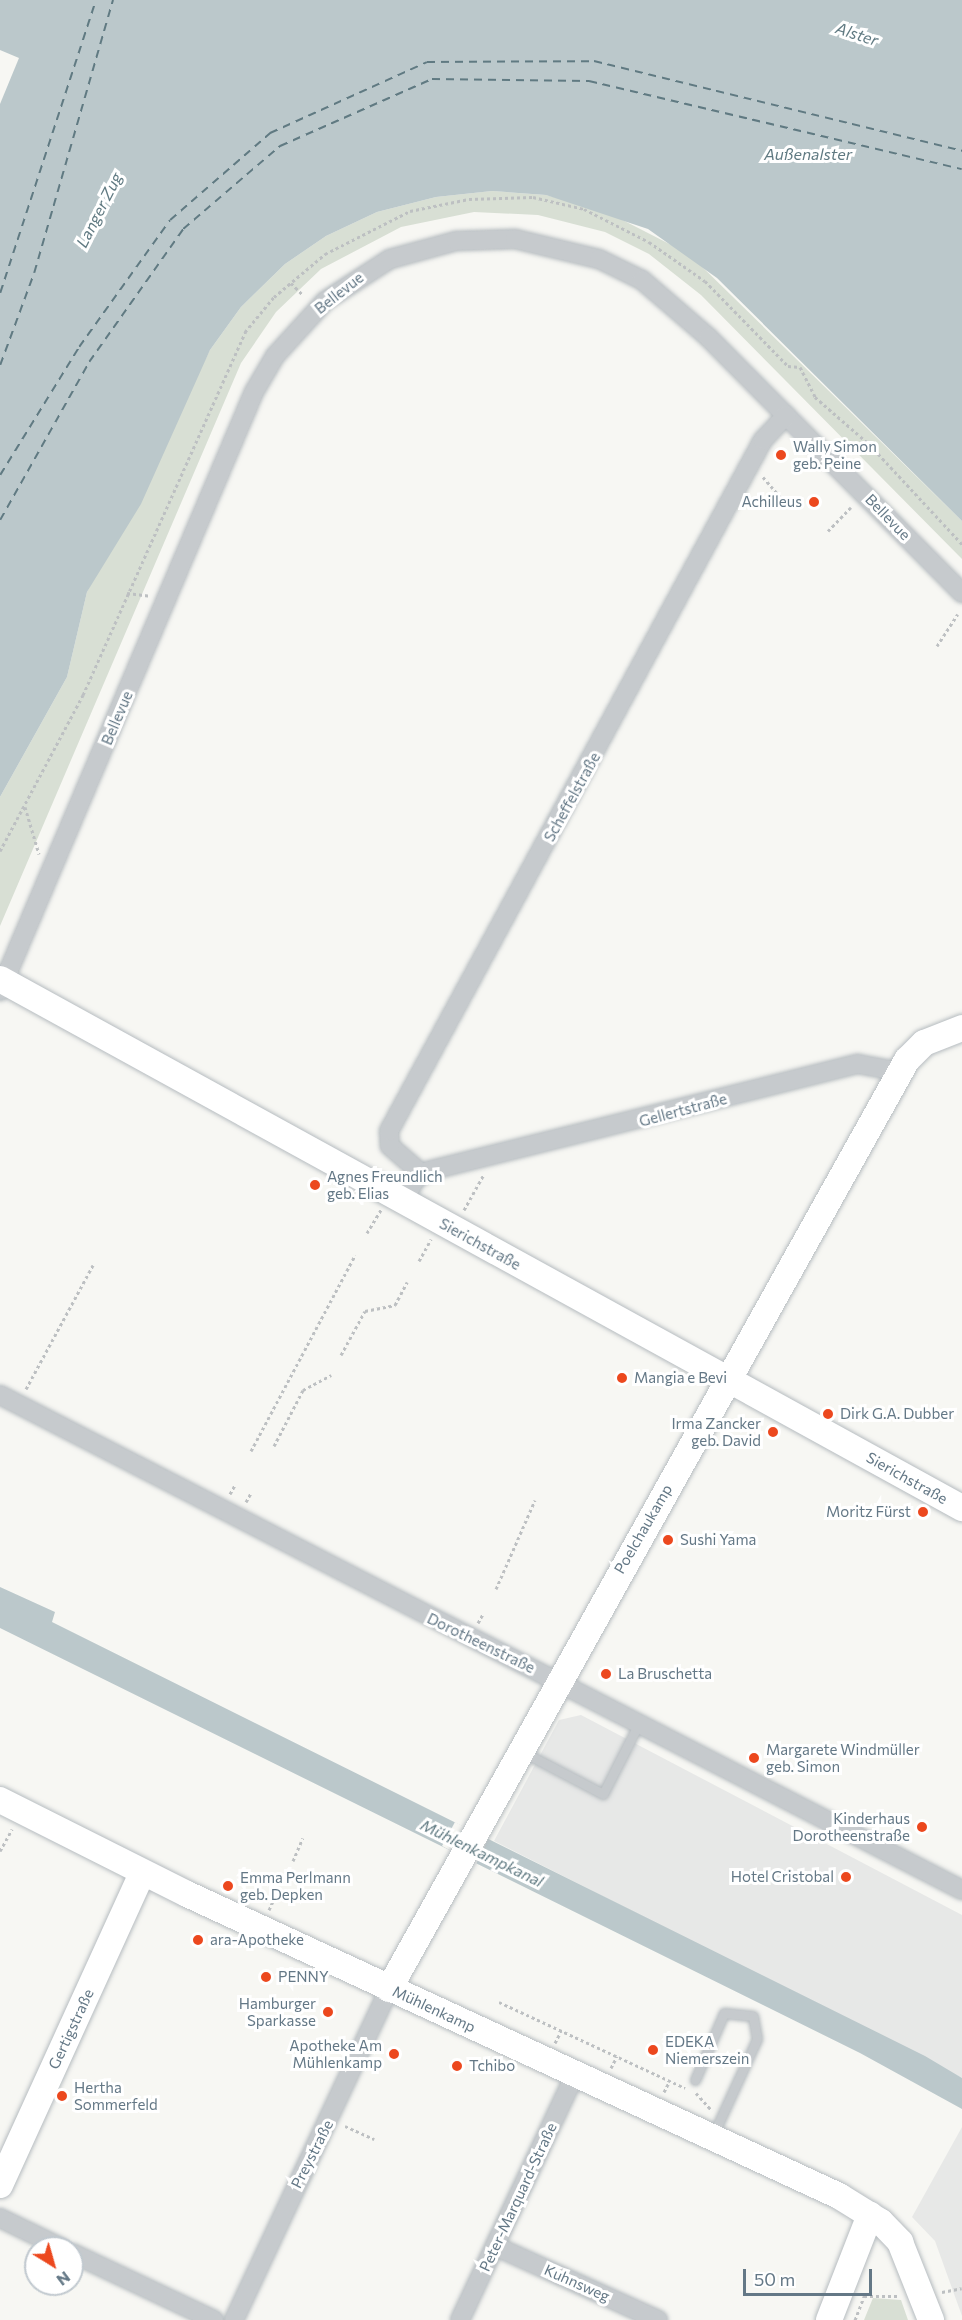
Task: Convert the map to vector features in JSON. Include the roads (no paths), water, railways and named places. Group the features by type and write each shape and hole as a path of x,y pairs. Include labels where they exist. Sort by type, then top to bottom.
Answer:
{"street":[{"name":"Bellevue","path":"1,984 54,866 254,392 301,325 362,275 407,253 456,241 515,239 591,256 661,293 786,415 962,593"},
{"name":"Scheffelstraße","path":"422,1174 390,1146 389,1131 763,440 786,415"},
{"name":"Sierichstraße","path":"1,984 962,1508"},
{"path":"901,1072 919,1046 961,1031"},
{"name":"Gellertstraße","path":"422,1174 858,1064 901,1072"},
{"name":"Poelchaukamp","path":"389,1989 557,1680 901,1072"},
{"path":"396,1199 422,1174"},
{"name":"Dorotheenstraße","path":"0,1395 640,1721 962,1890"},
{"name":"Mühlenkamp","path":"0,1800 142,1873 389,1989 575,2074 715,2130 870,2215 907,2253 931,2320"},
{"name":"Gertigstraße","path":"1,2179 142,1873"},
{"name":"Preystraße","path":"234,2320 389,1989"},
{"name":"Peter-Marquard-Straße","path":"460,2320 575,2074"},
{"path":"829,2320 870,2215"},
{"path":"0,2218 37,2236"},
{"name":"Kuhnsweg","path":"495,2247 658,2320"},
{"path":"84,2259 214,2320"}],"lane":[{"path":"518,1750 603,1794 640,1721"},
{"path":"695,2080 724,2013 742,2012 757,2020 757,2039 715,2130"}],"water":[{"name":"Außenalster","path":"0,0 962,0 962,521 717,278 648,229 546,195 492,191 436,197 377,212 326,236 285,264 241,307 210,350 141,504 87,592 67,677 0,797"},
{"name":"Mühlenkampkanal","path":"0,1587 55,1612 52,1622 925,2056 962,2078 962,2109 860,2053 0,1628"}],"place":[{"name":"Wally Simon geb. Peine","path":"781,455"},
{"name":"Achilleus","path":"814,502"},
{"name":"Agnes Freundlich geb. Elias","path":"315,1185"},
{"name":"Mangia e Bevi","path":"622,1378"},
{"name":"Dirk G.A. Dubber","path":"828,1414"},
{"name":"Irma Zancker geb. David","path":"773,1432"},
{"name":"Moritz Fürst","path":"923,1512"},
{"name":"Sushi Yama","path":"668,1540"},
{"name":"La Bruschetta","path":"606,1674"},
{"name":"Margarete Windmüller geb. Simon","path":"754,1758"},
{"name":"Kinderhaus Dorotheenstraße","path":"922,1827"},
{"name":"Hotel Cristobal","path":"846,1877"},
{"name":"Emma Perlmann geb. Depken","path":"228,1886"},
{"name":"ara-Apotheke","path":"198,1940"},
{"name":"PENNY","path":"266,1977"},
{"name":"Hamburger Sparkasse","path":"328,2012"},
{"name":"EDEKA Niemerszein","path":"653,2050"},
{"name":"Apotheke Am Mühlenkamp","path":"394,2054"},
{"name":"Tchibo","path":"457,2066"},
{"name":"Hertha Sommerfeld","path":"62,2096"}],"water label":[{"name":"Alster","path":"857,34"},
{"name":"Langer Zug","path":"99,210"}]}
